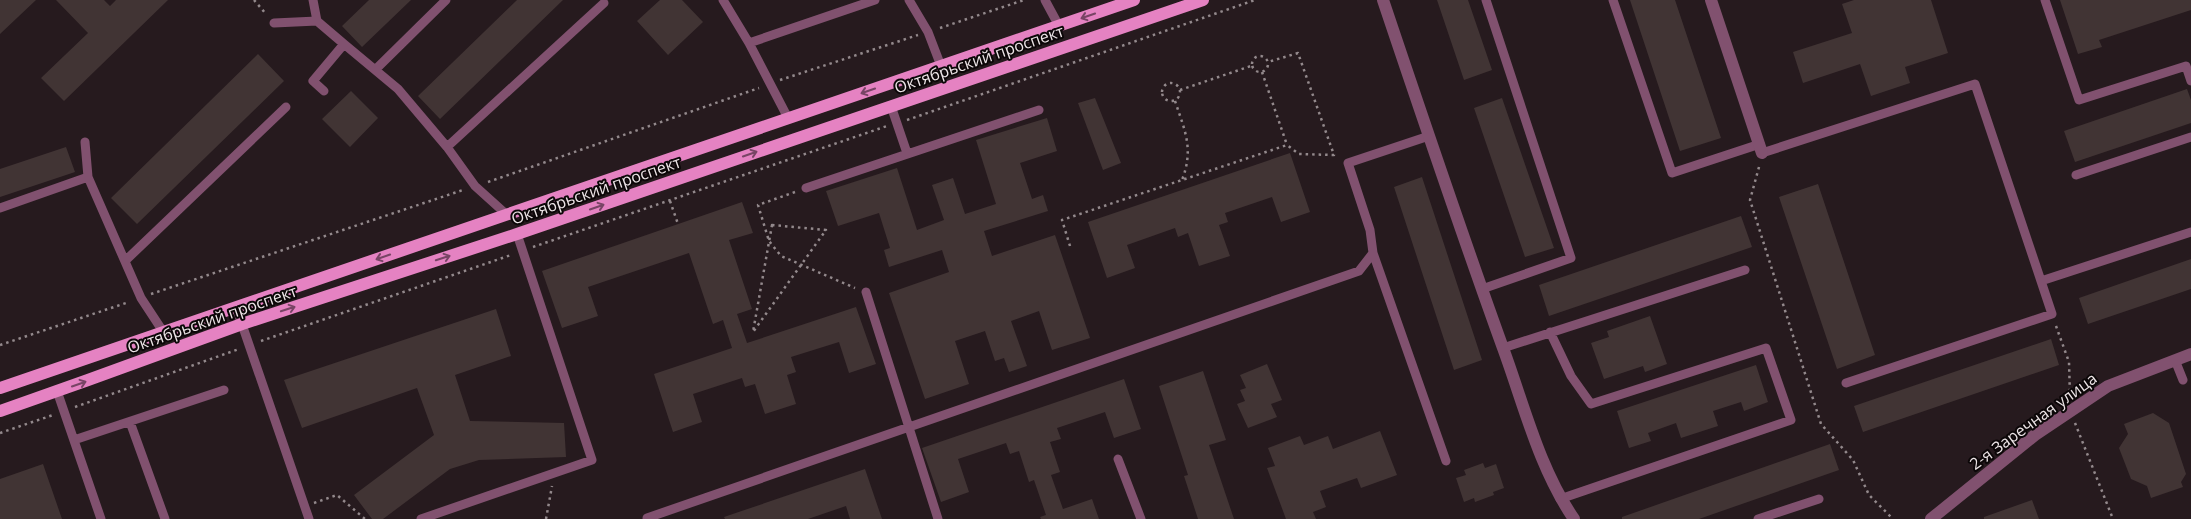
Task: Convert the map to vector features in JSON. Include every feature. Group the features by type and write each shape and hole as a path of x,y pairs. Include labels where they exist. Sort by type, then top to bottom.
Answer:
{"main road":[{"name":"Октябрьский проспект","path":"0,388 1134,0"},
{"name":"Октябрьский проспект","path":"0,411 242,324 517,234 1203,0"}],"street":[{"path":"1383,0 1428,136 1544,462 1560,499 1574,519"},
{"path":"1711,0 1761,149"},
{"name":"2-я Заречная улица","path":"1931,519 1944,514 2033,436 2108,386 2191,354"}],"lane":[{"path":"313,0 317,21 376,69 398,90 447,147 475,186 506,214"},
{"path":"376,69 446,0"},
{"path":"723,0 749,43 788,118"},
{"path":"749,43 875,0"},
{"path":"909,0 928,32 941,66"},
{"path":"1045,0 1059,26"},
{"path":"1482,290 1571,258 1486,0"},
{"path":"1613,0 1672,173 1761,149 1975,84 2052,314 1846,383"},
{"path":"2045,0 2079,100 2186,66 2191,82"},
{"path":"447,147 604,3"},
{"path":"274,23 317,21"},
{"path":"324,92 313,81 344,44"},
{"path":"891,106 907,153"},
{"path":"126,261 286,107"},
{"path":"806,188 1039,110"},
{"path":"1428,136 1348,163 1370,230 1373,253 1446,461"},
{"path":"2076,176 2191,137"},
{"path":"85,142 88,177 141,298 164,333"},
{"path":"0,208 88,177"},
{"path":"2041,281 2191,232"},
{"path":"421,519 592,460 517,234"},
{"path":"648,519 1359,271 1373,253"},
{"path":"1503,348 1746,270"},
{"path":"866,292 938,519"},
{"path":"236,308 309,519"},
{"path":"1550,332 1571,376 1591,404 1766,348 1790,420 1560,499"},
{"path":"2175,360 2183,380"},
{"path":"74,440 224,390"},
{"path":"57,391 101,519"},
{"path":"130,422 165,519"},
{"path":"1118,459 1141,519"},
{"path":"1758,519 1819,499"}],"path":[{"path":"254,0 274,23"},
{"path":"0,344 1024,0"},
{"path":"0,433 522,251 1255,0"},
{"path":"1262,72 1287,145 1299,154 1334,155 1298,53 1268,62"},
{"path":"1251,66 1252,59 1258,56 1265,56 1268,66 1262,72"},
{"path":"1251,66 1258,72 1262,72"},
{"path":"1180,90 1251,66"},
{"path":"1175,101 1164,97 1163,88 1169,83 1174,83 1180,90"},
{"path":"1175,101 1180,90"},
{"path":"1175,101 1188,139 1188,163 1182,180"},
{"path":"1070,246 1062,220 1287,145"},
{"path":"1761,149 1750,200 1821,424 1853,460 1869,495 1893,519"},
{"path":"806,188 758,204 769,241 781,256 866,292"},
{"path":"670,201 678,224"},
{"path":"772,225 826,230 753,332 769,241 772,225"},
{"path":"2052,314 2069,362 2071,412 2113,519"},
{"path":"546,519 554,473"},
{"path":"304,506 337,495 365,519"}],"building":[{"path":"0,0 36,0 0,34"},
{"path":"56,0 104,0 110,6 116,0 168,0 64,101 41,78 88,33"},
{"path":"369,0 411,0 362,47 342,26"},
{"path":"517,0 563,0 440,119 418,96"},
{"path":"660,0 682,0 703,22 668,55 637,21"},
{"path":"1437,0 1468,0 1492,70 1464,80"},
{"path":"1630,0 1675,0 1721,138 1680,151"},
{"path":"1854,0 1931,0 1948,53 1905,67 1910,83 1871,96 1860,64 1803,83 1793,52 1852,33 1842,4"},
{"path":"2060,0 2191,0 2191,10 2099,40 2102,47 2078,54"},
{"path":"258,54 284,81 137,224 111,198"},
{"path":"2187,89 2191,100 2191,123 2075,162 2064,131"},
{"path":"351,91 378,118 350,147 322,119"},
{"path":"1095,98 1121,163 1103,170 1078,103"},
{"path":"1502,98 1554,248 1525,257 1474,108"},
{"path":"1047,118 1057,151 1020,163 1032,199 1043,195 1048,211 984,231 992,256 1055,235 1090,338 1052,350 1039,311 1011,321 1027,366 1009,372 1004,358 995,361 985,331 955,341 969,384 925,399 889,293 949,272 942,250 889,267 884,250 890,248 879,213 838,226 826,191 897,168 917,230 944,220 932,185 953,178 965,214 996,204 976,140"},
{"path":"66,147 75,172 0,197 0,169"},
{"path":"1290,153 1310,212 1281,222 1272,197 1225,213 1228,222 1219,225 1230,256 1199,266 1188,233 1178,237 1175,228 1127,245 1135,268 1107,278 1088,222"},
{"path":"1422,177 1482,360 1454,370 1394,187"},
{"path":"1818,184 1875,355 1837,369 1779,197"},
{"path":"742,202 753,233 729,240 752,309 737,314 747,343 856,307 876,364 849,373 839,342 791,357 796,372 787,375 796,404 765,414 755,384 745,387 742,378 693,394 702,422 673,432 654,374 732,348 723,320 713,324 689,253 588,287 598,316 562,328 542,271"},
{"path":"1741,216 1752,247 1549,316 1539,285"},
{"path":"2191,259 2191,289 2088,324 2079,298"},
{"path":"496,309 511,356 455,375 470,421 564,423 566,457 479,460 450,469 383,519 372,519 354,495 434,435 417,388 302,428 284,380"},
{"path":"1650,316 1667,364 1645,372 1643,366 1604,379 1591,343 1609,337 1607,331"},
{"path":"2051,339 2059,365 1863,432 1854,406"},
{"path":"1267,364 1282,400 1271,404 1277,417 1248,428 1237,404 1245,401 1240,390 1246,388 1240,375"},
{"path":"1756,365 1768,402 1744,411 1741,402 1713,411 1718,426 1681,438 1676,423 1648,433 1651,441 1629,448 1617,411"},
{"path":"1203,371 1226,440 1209,445 1234,519 1198,519 1184,476 1188,475 1159,386"},
{"path":"1124,379 1141,429 1114,438 1105,412 1057,428 1061,439 1050,442 1060,472 1051,475 1063,509 1092,499 1099,519 1041,519 1040,517 1046,515 1034,480 1029,482 1019,451 1010,454 1006,443 958,459 969,492 941,502 922,448"},
{"path":"2153,413 2169,423 2186,474 2181,482 2183,487 2151,498 2147,486 2131,479 2119,448 2128,434 2124,424"},
{"path":"1380,431 1397,475 1361,488 1357,478 1320,491 1326,507 1313,512 1316,519 1286,519 1267,468 1275,466 1268,448 1300,436 1304,445 1328,436 1333,449"},
{"path":"1830,444 1839,470 1699,519 1622,519 1622,517"},
{"path":"1483,463 1485,468 1496,464 1504,488 1493,492 1494,495 1475,502 1474,498 1464,502 1456,478 1466,475 1464,470"},
{"path":"43,464 62,519 0,519 0,479"},
{"path":"865,469 882,519 850,519 846,506 808,519 725,519 724,517"},
{"path":"2032,500 2039,519 1984,519 1984,517"}]}
